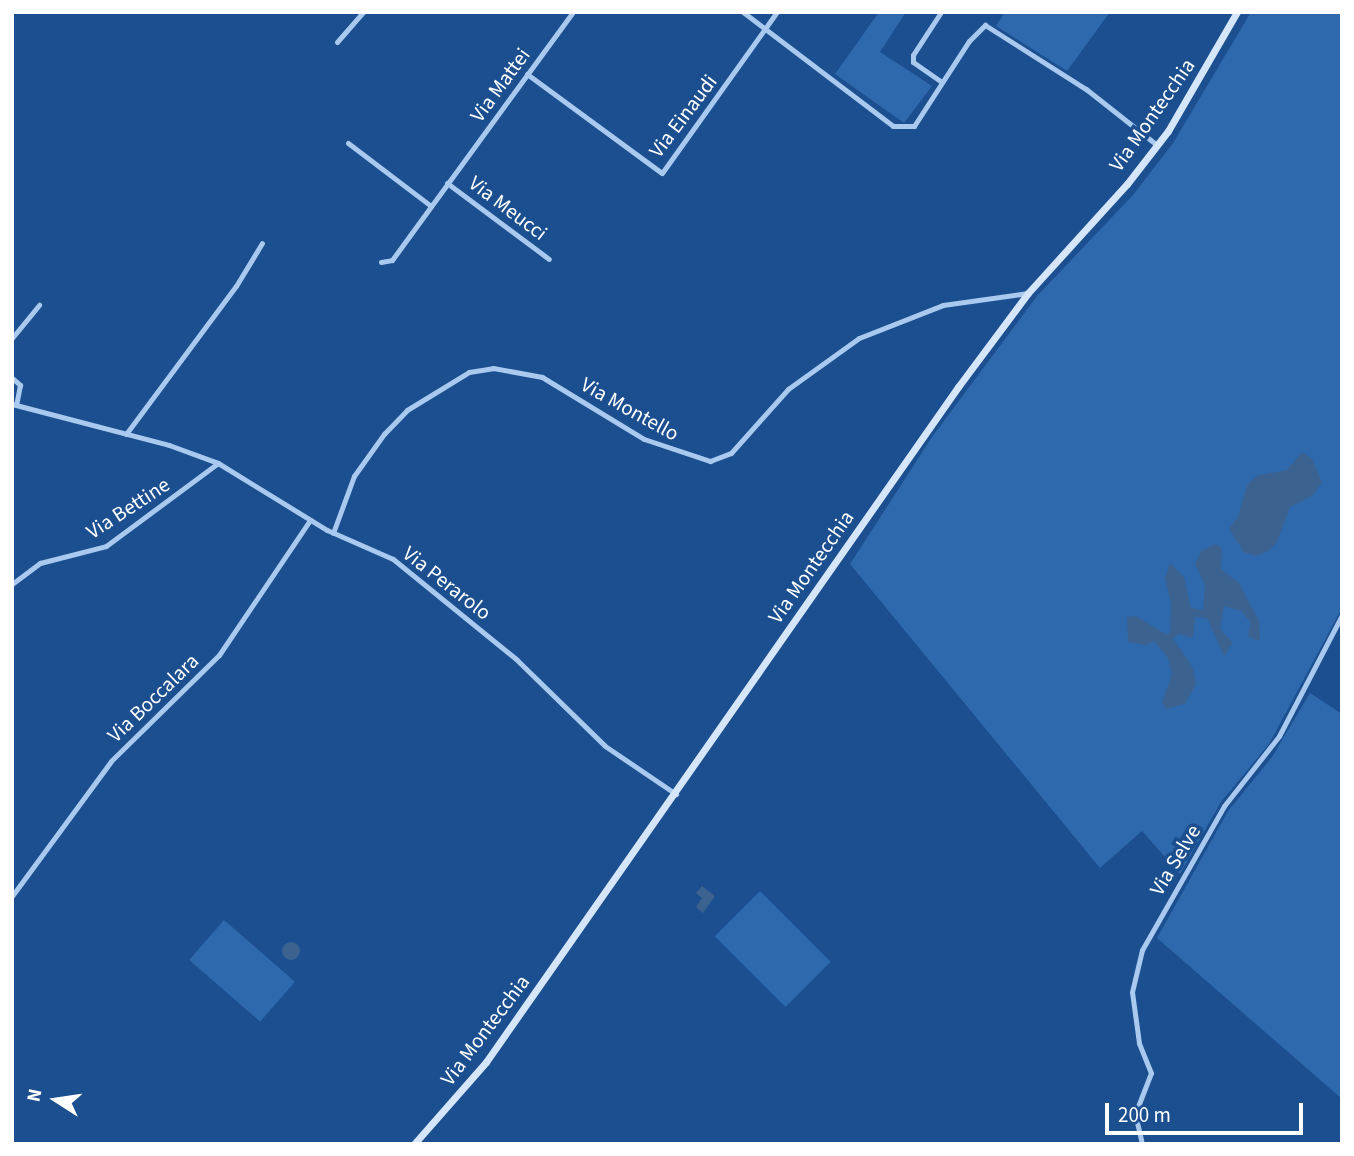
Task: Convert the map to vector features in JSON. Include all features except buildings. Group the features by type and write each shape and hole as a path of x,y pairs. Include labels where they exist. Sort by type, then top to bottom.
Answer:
{"street":[{"path":"337,42 363,12"},
{"name":"Via Mattei","path":"381,262 393,260 573,12"},
{"path":"743,12 831,80 901,128 914,126 969,41 985,25 1086,89 1157,145"},
{"name":"Via Einaudi","path":"527,74 662,173 777,12"},
{"path":"941,12 913,55 913,62 942,82"},
{"name":"Via Montecchia","path":"414,1144 486,1062 676,794 914,448 1028,292 1157,145 1237,12"},
{"path":"348,143 431,206"},
{"name":"Via Meucci","path":"447,183 550,259"},
{"path":"126,434 236,286 262,243"},
{"name":"Via Montello","path":"333,533 354,476 384,434 407,411 469,372 493,368 542,377 644,439 710,461 731,453 788,389 859,338 943,305 1028,292"},
{"path":"12,338 39,305"},
{"path":"12,378 20,385 14,405"},
{"name":"Via Perarolo","path":"14,405 126,434 218,463 333,533 404,566 516,659 605,746 676,794"},
{"name":"Via Bettine","path":"12,584 40,563 106,546 218,463"},
{"name":"Via Boccalara","path":"12,896 111,761 219,655 310,520"},
{"name":"Via Selve","path":"1142,1144 1135,1114 1150,1073 1139,1043 1132,992 1142,950 1224,806 1284,727 1342,615"}],"shaded area":[{"path":"879,12 906,12 880,52 932,86 904,123 835,74"},
{"path":"1005,12 1110,12 1067,71 996,26"},
{"path":"1251,12 1342,12 1342,608 1269,744 1221,802 1180,874 1142,831 1100,868 850,564 932,437 1037,296 1133,195 1173,143"},
{"path":"1302,452 1312,459 1322,483 1312,496 1290,507 1277,542 1268,551 1256,556 1244,552 1229,529 1238,517 1247,486 1256,476 1287,470"},
{"path":"1216,544 1222,549 1221,569 1239,583 1259,621 1260,641 1248,637 1251,622 1241,611 1224,606 1220,629 1233,643 1224,656 1207,618 1195,617 1193,638 1179,634 1173,638 1193,668 1196,684 1185,704 1166,709 1162,702 1172,675 1168,658 1154,641 1146,645 1128,642 1127,617 1136,616 1167,635 1170,633 1171,603 1165,578 1170,563 1184,577 1191,608 1203,610 1205,585 1195,564 1201,551"},
{"path":"1310,693 1342,714 1342,1099 1157,938 1228,811 1272,757"},
{"path":"702,886 715,896 703,913 696,907 702,898 696,893"},
{"path":"760,891 831,962 785,1007 715,936"},
{"path":"224,920 295,982 260,1022 189,960"},
{"path":"291,942 297,945 300,951 297,957 291,960 285,957 282,951 285,945"}]}
